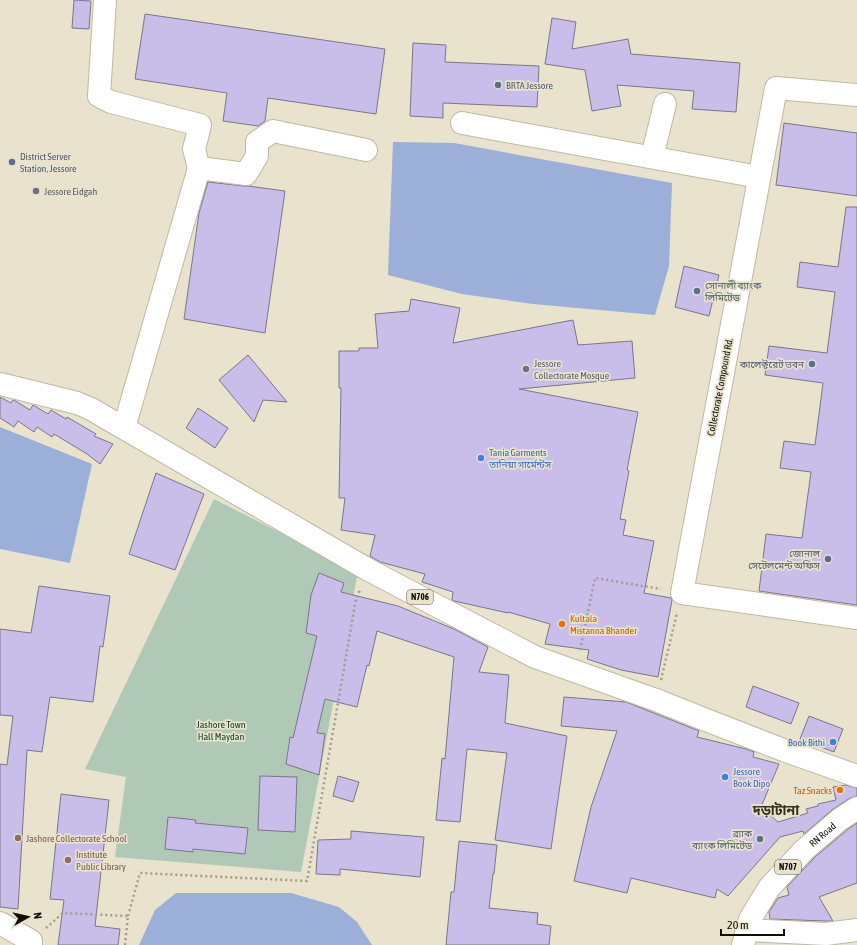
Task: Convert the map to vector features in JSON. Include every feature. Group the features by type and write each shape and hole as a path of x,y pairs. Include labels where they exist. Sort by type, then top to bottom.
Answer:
{"main road":[{"path":"105,0 99,96 111,102 200,125 194,149 199,168 124,428"},
{"name":"Collectorate Compound Rd.","path":"682,593 776,88 857,95"},
{"path":"652,157 665,104"},
{"path":"462,123 759,177"},
{"path":"199,168 246,174 257,156 257,142 273,131 366,150"},
{"name":"N706","path":"0,384 77,403 91,409 367,569 535,657 656,700 857,776"},
{"path":"682,593 857,618"},
{"name":"RN Road","path":"745,938 750,919 769,888 804,850 839,820 857,808"},
{"path":"0,923 31,943"},
{"path":"745,938 826,934 857,930"}],"path":[{"path":"125,945 128,916 140,873 307,881 356,599 367,569"},
{"path":"576,672 595,578 682,593 656,700"},
{"path":"31,943 63,913 128,916"}],"green space":[{"name":"Jashore Town Hall Maydan","path":"214,499 358,572 301,872 115,857 126,777 85,769"}],"water":[{"path":"393,142 454,143 672,183 669,266 655,315 533,304 462,294 388,275"},
{"path":"0,427 92,464 70,563 0,549"},
{"path":"176,893 291,893 339,907 357,922 372,945 139,945 155,910"}],"building":[{"path":"74,0 91,1 89,29 72,28"},
{"path":"145,14 385,49 376,114 268,98 265,121 258,126 223,121 227,93 135,79"},
{"path":"552,18 576,22 572,49 628,39 631,54 740,63 736,112 692,109 694,91 617,85 621,106 592,111 585,70 545,64"},
{"path":"413,43 446,45 445,62 539,66 537,107 443,103 443,118 410,116"},
{"path":"784,123 857,133 857,196 776,185"},
{"path":"208,182 285,191 265,333 184,319 199,213"},
{"name":"কালেক্টরেট ভবন","path":"846,207 857,207 857,605 759,591 766,534 802,538 811,472 780,468 784,441 815,445 823,383 765,375 769,346 827,353 835,292 797,287 800,262 838,267"},
{"name":"সোনালী ব্যাংক লিমিটেড","path":"684,266 719,275 709,316 675,307"},
{"path":"411,299 460,308 453,343 573,320 578,345 632,341 635,378 519,389 638,412 627,470 629,471 620,519 626,520 623,535 654,541 644,593 671,598 672,600 658,677 621,670 587,659 589,650 545,644 550,624 508,612 454,601 452,600 453,592 422,582 425,574 380,562 370,556 375,535 341,530 345,498 339,498 341,388 339,388 339,351 359,351 359,348 378,348 375,314 409,311"},
{"path":"248,355 287,402 263,400 254,422 219,380"},
{"path":"0,397 11,403 14,400 30,410 33,405 48,414 51,410 66,419 67,417 96,434 94,436 113,444 100,464 87,454 54,434 52,437 37,427 34,432 18,421 14,427 0,418"},
{"path":"198,408 228,428 215,448 186,428"},
{"path":"156,473 204,494 175,570 129,554"},
{"path":"319,573 344,583 341,592 398,606 454,629 488,647 479,672 509,675 505,723 567,736 551,849 495,840 507,753 467,749 460,822 436,820 442,758 445,759 454,657 377,631 357,707 325,699 317,733 325,734 319,775 286,764 290,737 293,738 317,636 306,633 311,595"},
{"path":"39,586 110,596 103,647 100,646 93,702 50,697 42,752 27,750 18,909 0,907 0,764 7,765 13,716 0,715 0,629 31,633"},
{"path":"753,686 799,703 791,724 746,707"},
{"path":"564,697 626,702 699,731 697,737 746,749 754,752 753,757 779,764 761,807 778,822 808,813 806,809 818,806 818,804 836,800 833,787 846,785 857,788 857,796 850,798 832,810 804,834 803,831 780,837 728,896 717,889 715,898 631,878 627,893 574,881 591,807 617,731 561,726"},
{"path":"809,716 843,729 834,752 800,739"},
{"path":"260,776 297,777 295,832 258,830"},
{"path":"338,776 359,782 353,802 333,796"},
{"path":"61,794 109,800 95,926 120,929 118,945 58,945 64,900 50,899"},
{"path":"168,817 196,820 195,823 248,828 245,854 193,849 193,852 165,849"},
{"path":"857,823 857,883 819,897 833,921 770,919 769,912 778,898 789,895 787,887 815,857"},
{"path":"351,831 424,837 420,877 340,869 340,875 316,874 318,840 351,839"},
{"path":"459,841 497,845 489,908 538,913 537,924 551,926 549,945 446,945 451,892 454,892"}],"place":[{"name":"BRTA Jessore","path":"498,85"},
{"name":"District Server Station, Jessore","path":"12,162"},
{"name":"Jessore Eidgah","path":"36,191"},
{"name":"সোনালী ব্যাংক লিমিটেড","path":"697,291"},
{"name":"কালেক্টরেট ভবন","path":"812,364"},
{"name":"Jessore Collectorate Mosque","path":"526,369"},
{"name":"Tania Garments তানিয়া গার্মেন্টস","path":"481,458"},
{"name":"জোনাল সেটেলমেন্ট অফিস","path":"828,559"},
{"name":"Kultala Mistanna Bhander","path":"562,624"},
{"name":"Book Bithi","path":"833,742"},
{"name":"Jessore Book Dipo","path":"725,777"},
{"name":"Taz Snacks","path":"840,790"},
{"name":"Jashore Collectorate School","path":"18,838"},
{"name":"ব্র্যাক ব্যাংক লিমিটেড","path":"760,839"},
{"name":"Institute Public Library","path":"68,860"}],"district":[{"name":"দড়াটানা","path":"776,810"}]}
